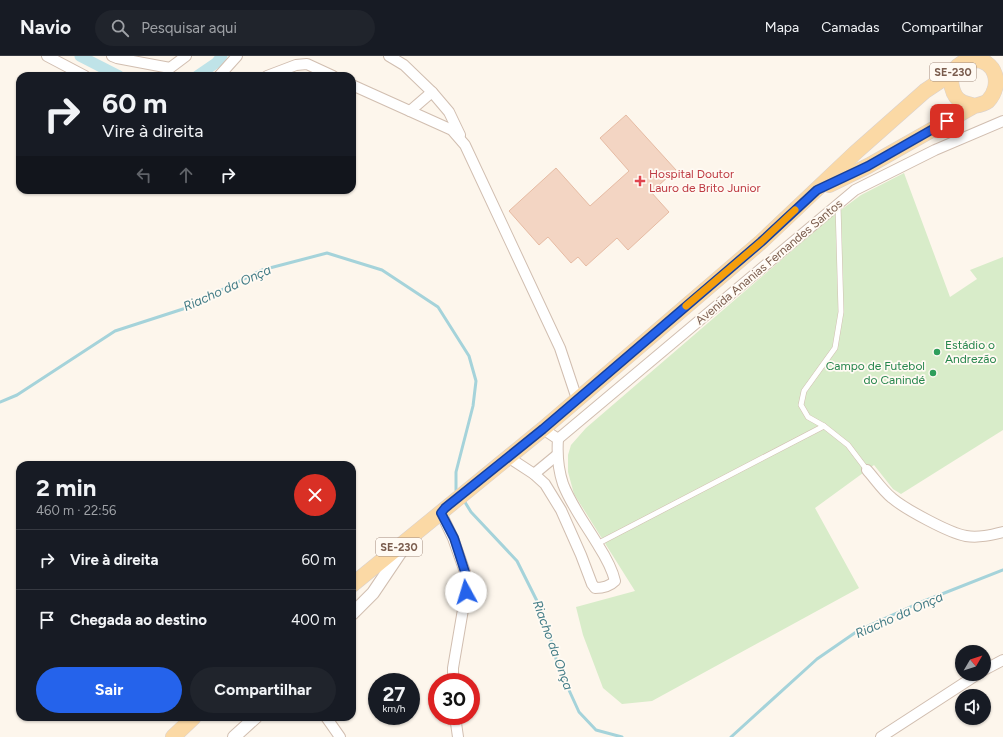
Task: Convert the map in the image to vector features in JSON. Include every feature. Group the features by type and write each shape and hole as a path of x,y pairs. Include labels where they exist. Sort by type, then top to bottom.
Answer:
{"main road":[{"name":"SE-230","path":"356,582 543,429 761,242 855,153 925,91 956,66 966,60 980,60 992,64 996,75 996,89 988,101 978,105 868,166 817,190"},
{"name":"SE-230","path":"956,66 951,86 957,98 962,102 978,105"},
{"path":"978,105 1003,99"},
{"path":"173,737 190,721"}],"street":[{"path":"47,56 77,72"},
{"path":"112,56 170,68 186,56"},
{"path":"223,72 237,56"},
{"path":"389,56 404,65 432,92 449,112 560,348 577,399"},
{"path":"278,72 296,65 307,64 324,72"},
{"path":"356,87 452,130 465,145"},
{"path":"410,111 432,92"},
{"name":"Avenida Ananias Fernandes Santos","path":"558,438 855,190 935,150 1003,121"},
{"path":"852,174 855,190"},
{"path":"508,457 534,474 545,484 561,510 595,588 612,584 615,580 611,569 563,484 557,455 558,438 543,429"},
{"path":"534,474 557,455"},
{"path":"867,470 891,498 909,510 950,530 965,536 980,537 1003,533"},
{"path":"443,510 465,572 466,592 453,673"},
{"path":"356,610 373,593 411,537"},
{"path":"991,666 1003,660"},
{"path":"881,737 967,681"},
{"path":"234,737 252,721"},
{"path":"329,721 340,737"},
{"path":"456,725 458,737"}],"lane":[{"path":"838,204 840,312 836,348 804,391 801,405 808,416 824,426 848,446 867,470"},
{"path":"597,544 824,426"}],"green space":[{"path":"904,173 950,297 977,279 970,270 1003,257 1003,430 901,494 893,489 874,465 815,508 859,588 652,701 622,704 603,688 583,635 576,607 635,591 574,494 568,472 568,455 571,445 586,428 830,218 861,195"}],"building":[{"name":"Hospital Doutor Lauro de Brito Junior","path":"626,115 676,170 651,192 669,212 628,250 617,238 586,266 578,257 571,263 548,237 539,245 509,211 556,168 590,206 629,171 600,138"}],"waterway":[{"path":"80,56 111,72"},
{"path":"203,72 216,63 222,56"},
{"name":"Riacho da Onça","path":"0,402 17,395 115,331 183,309 262,270 327,253 382,270 438,307 469,356 476,381 473,406 456,472 456,490 458,493"},
{"name":"Riacho da Onça","path":"463,499 471,512 517,561 544,615 558,666 579,712 596,730 622,737"},
{"name":"Riacho da Onça","path":"731,737 817,659 859,630 919,603 1003,570"}],"slow traffic":[{"path":"686,306 761,242 795,210"}],"place":[{"name":"Hospital Doutor Lauro de Brito Junior","path":"640,181"},
{"name":"Estádio o Andrezão","path":"937,352"},
{"name":"Campo de Futebol do Canindé","path":"933,373"}],"route":[{"path":"466,592 465,572 454,538 441,513 445,508 543,429 761,242 817,190 868,166 947,121"}]}
